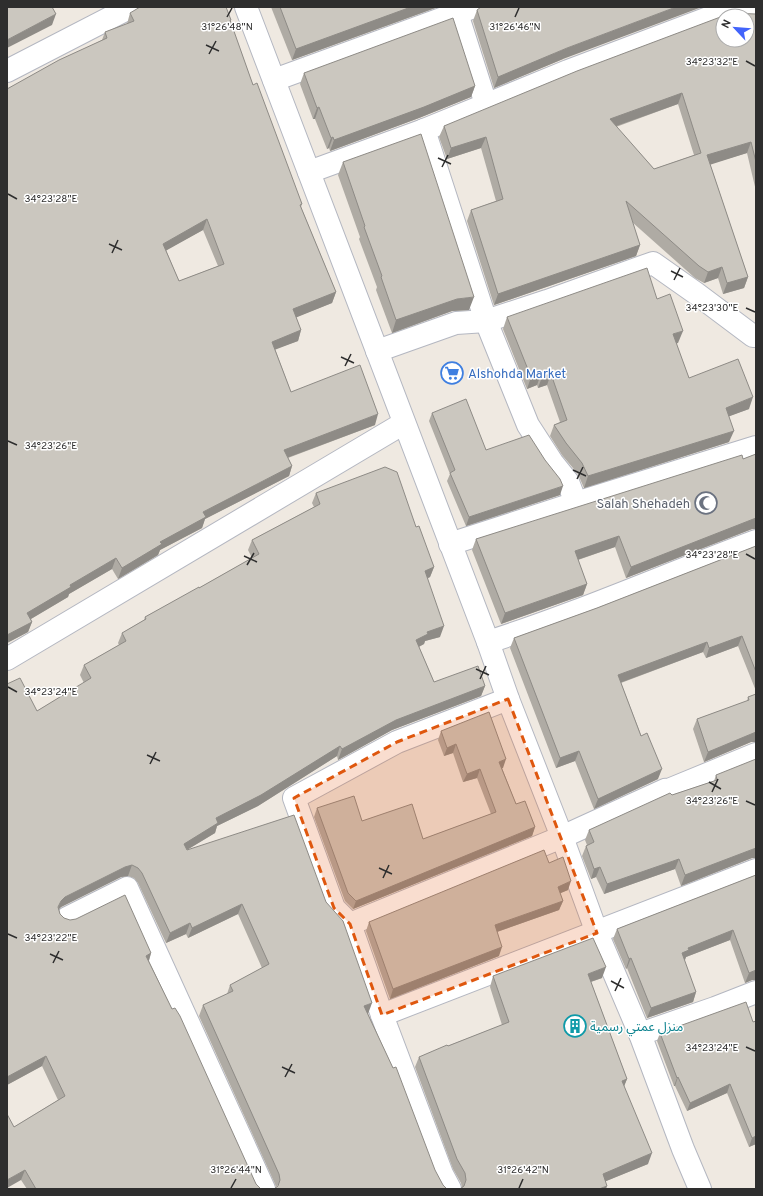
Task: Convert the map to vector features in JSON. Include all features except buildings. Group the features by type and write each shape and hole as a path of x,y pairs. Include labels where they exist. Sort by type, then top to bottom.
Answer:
{"street":[{"path":"7,71 131,7"},
{"path":"246,7 310,172 376,351 488,642 597,933 640,1034 683,1149 700,1189"},
{"path":"274,80 462,9 486,104"},
{"path":"310,172 424,130 568,70 724,12 756,13"},
{"path":"424,130 486,321 528,425 552,462 568,482 576,503"},
{"path":"376,351 456,323 486,321 653,263 753,336 756,336"},
{"path":"7,659 404,423"},
{"path":"450,544 756,447"},
{"path":"488,642 593,604 687,566 756,541"},
{"path":"450,1189 442,1174 382,1015 350,924 334,908 294,798 397,742 508,698"},
{"path":"350,924 562,837 665,790 666,791 756,754"},
{"path":"382,1015 597,933 756,870"},
{"path":"67,918 127,888 264,1189"},
{"path":"640,1034 756,992"}],"highlighted area":[{"path":"508,699 597,933 382,1015 350,924 334,908 294,798 397,742"}],"place":[{"name":"Alshohda Market","path":"452,373"},
{"name":"Salah Shehadeh","path":"706,503"},
{"name":"منزل عمتي رسمية","path":"575,1026"}]}
